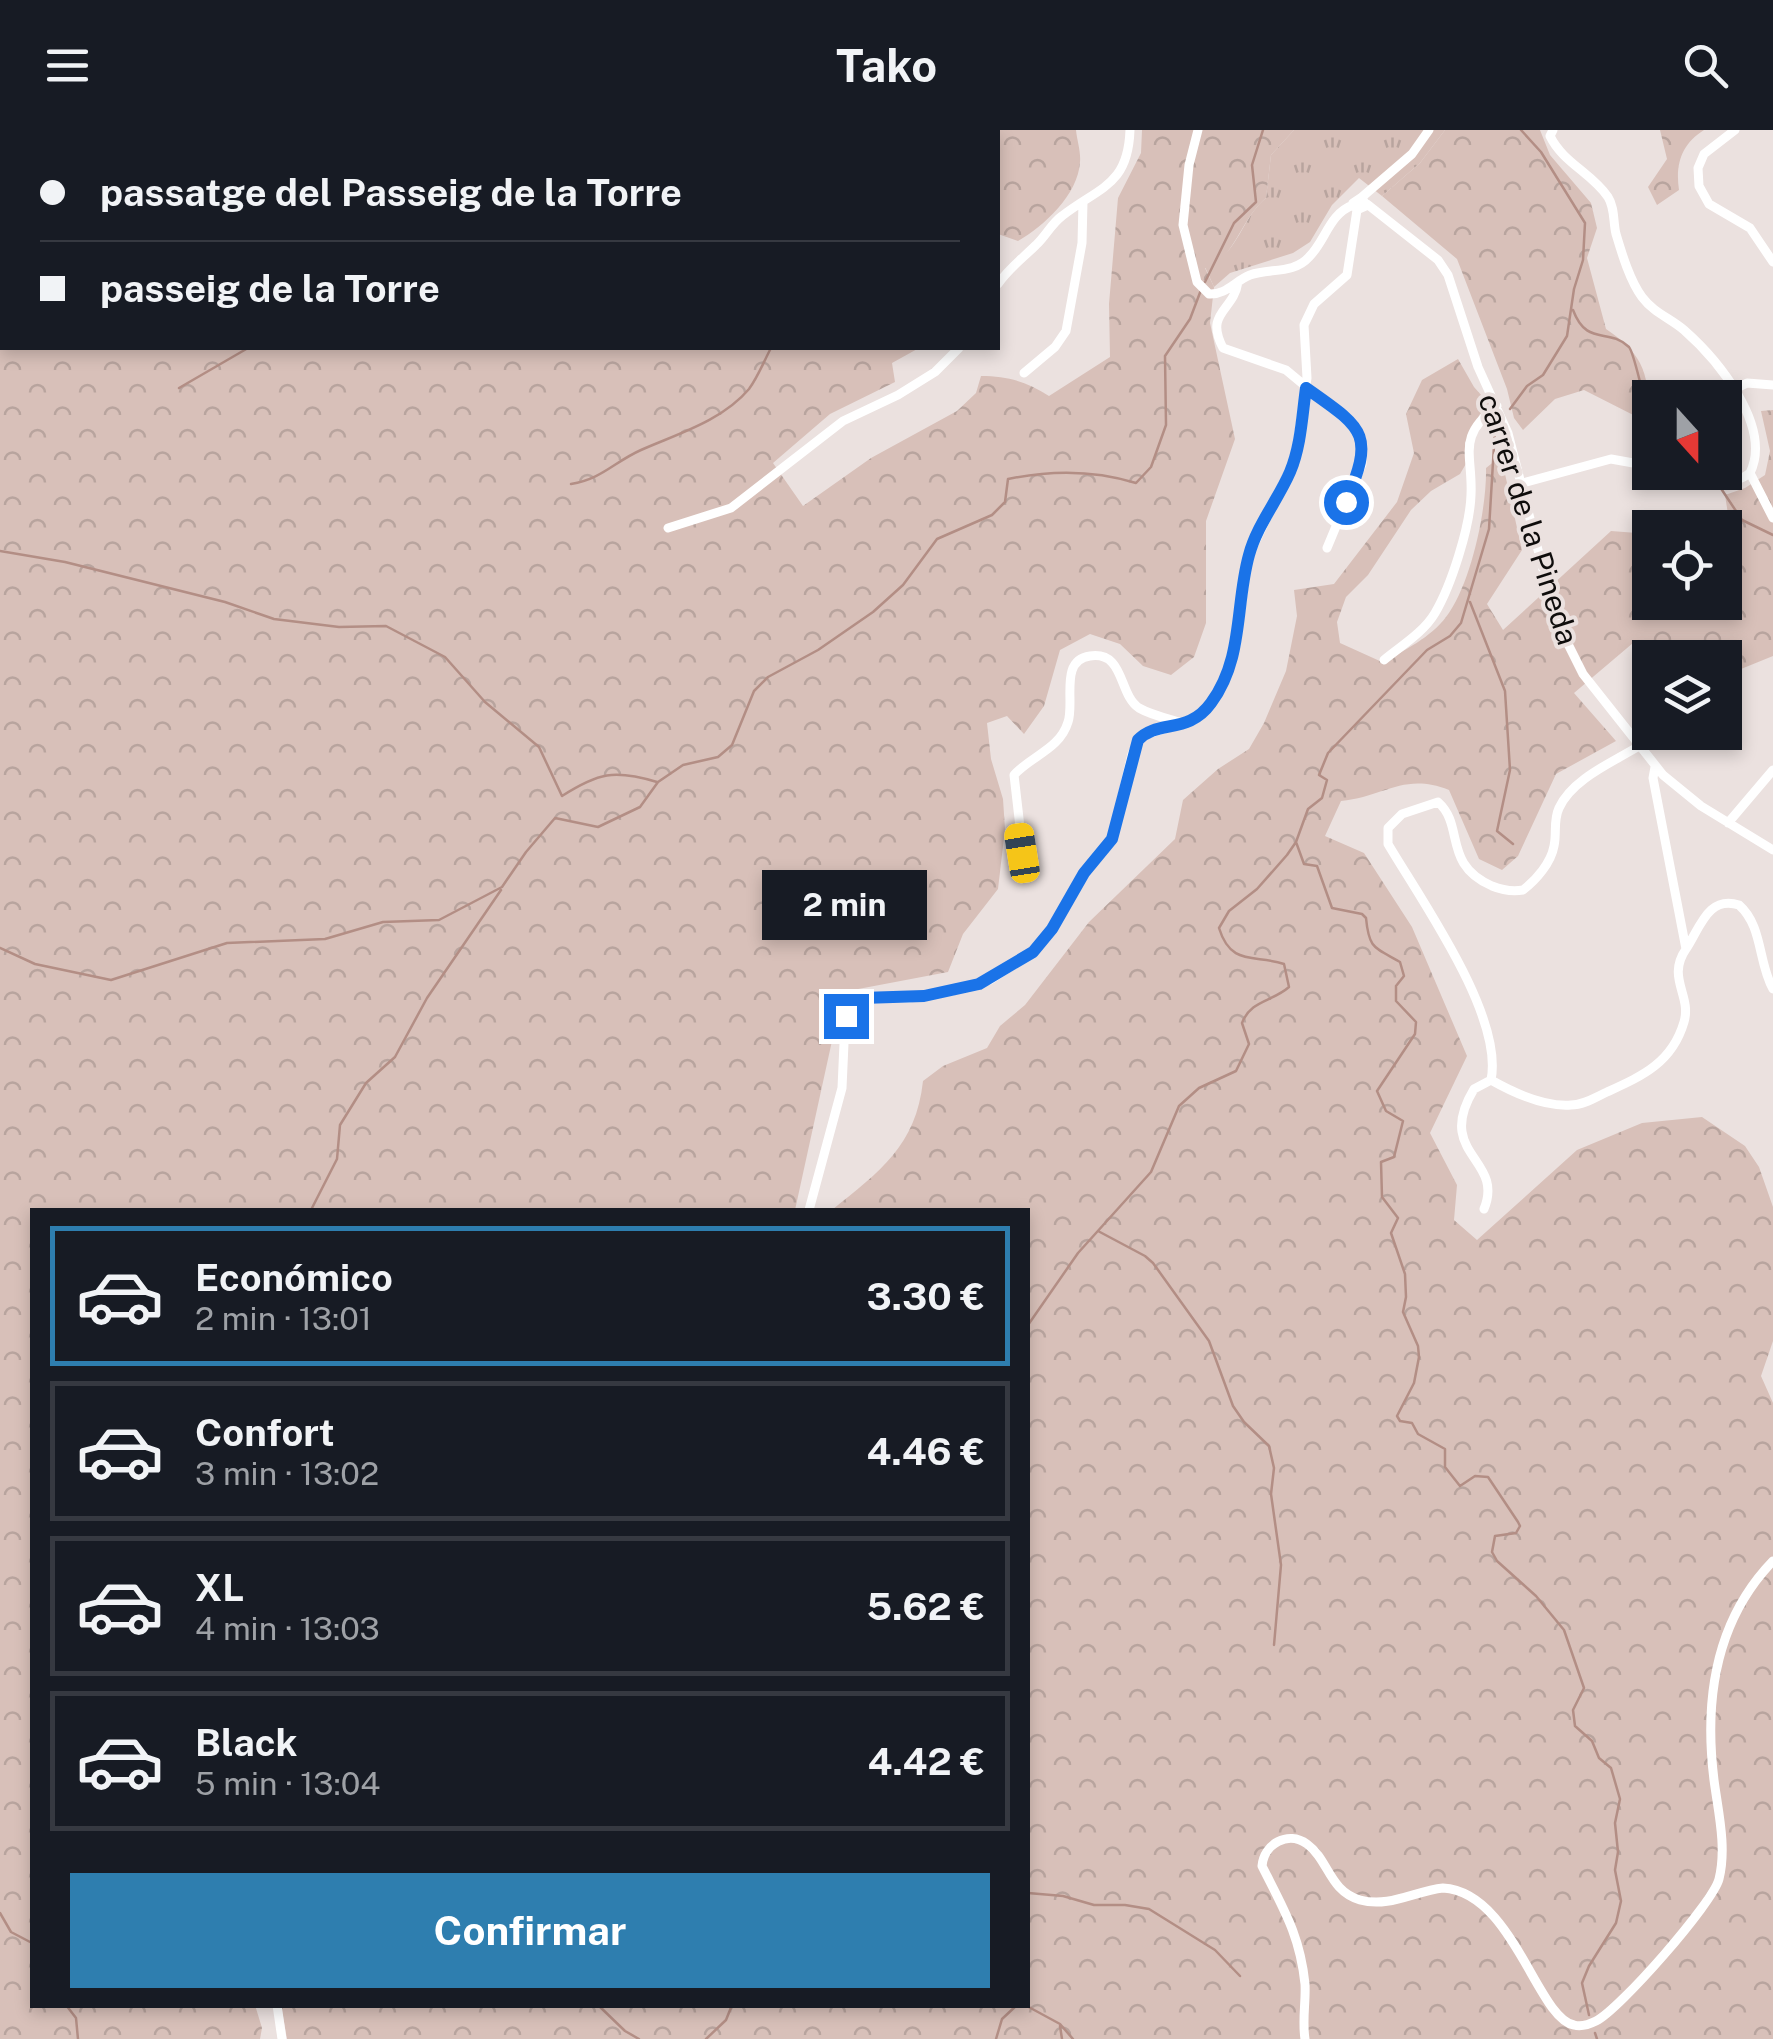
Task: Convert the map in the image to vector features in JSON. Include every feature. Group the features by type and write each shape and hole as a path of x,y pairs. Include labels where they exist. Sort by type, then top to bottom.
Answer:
{"street":[{"path":"1000,281 1057,220 1107,188 1127,157 1130,130"},
{"path":"1198,130 1183,230 1197,282 1212,295 1258,273 1291,268 1306,261 1339,212 1360,204 1412,154 1429,130"},
{"path":"1553,130 1550,136 1556,147 1607,196 1617,237 1640,294 1657,313 1685,331 1730,380"},
{"path":"1735,130 1704,154 1698,168 1699,186 1710,204 1750,228 1773,262"},
{"path":"1024,373 1055,348 1066,331 1082,243 1083,202"},
{"path":"810,1208 842,1088 846,1021 852,1004 867,997 909,998 968,987 990,980 1033,952 1052,929 1084,873 1112,839 1138,740 1150,732 1185,724 1210,704 1233,658 1248,557 1294,459 1306,388 1304,325 1314,304 1347,275 1360,204"},
{"name":"carrer de la Pineda","path":"1360,204 1444,266 1523,483 1562,635 1583,674 1632,737"},
{"path":"1238,282 1237,290 1216,320 1221,345 1235,355 1279,366 1351,424 1363,444 1362,464 1328,548"},
{"path":"668,528 731,508 843,421 898,396 935,372 957,350"},
{"path":"1742,386 1773,385"},
{"path":"1742,397 1756,434 1755,464 1742,478"},
{"path":"1384,660 1437,610 1472,498 1468,462 1471,439 1486,414 1497,406"},
{"path":"1523,483 1612,459 1632,463"},
{"path":"1750,473 1773,518"},
{"path":"1015,874 1022,853 1014,775 1050,748 1064,731 1070,710 1071,675 1077,662 1094,656 1108,659 1116,666 1129,697 1139,708 1185,724"},
{"path":"1491,1080 1493,1059 1466,974 1388,844 1388,828 1402,814 1438,802 1444,808 1459,857 1469,872 1500,888 1523,890 1550,859 1555,821 1566,796 1633,750"},
{"name":"carrer de la Pineda","path":"1642,750 1655,767 1701,806 1773,850"},
{"path":"1655,767 1653,778 1686,949"},
{"path":"1728,822 1773,770"},
{"path":"1491,1080 1516,1094 1572,1105 1650,1072 1664,1060 1685,1019 1676,972 1713,907 1723,902 1739,905 1752,920 1773,989"},
{"path":"1484,1209 1488,1192 1483,1170 1466,1146 1460,1126 1474,1089 1491,1080"},
{"path":"1305,2039 1305,1990 1299,1946 1288,1913 1262,1866 1270,1846 1290,1838 1306,1843 1339,1888 1358,1899 1381,1903 1443,1888 1454,1888 1474,1898 1516,1946 1562,2020 1576,2026 1586,2025 1614,2006 1700,1912 1718,1883 1722,1850 1711,1754 1718,1658 1732,1617 1752,1585 1773,1562"},
{"path":"278,2008 282,2039"}],"green space":[{"path":"1000,130 1076,130 1080,162 1073,186 1049,218 1018,241 1000,235"},
{"path":"1142,130 1294,130 1271,155 1266,198 1221,260 1212,268 1205,268 1214,287 1210,323 1235,439 1206,521 1206,623 1194,657 1171,675 1143,666 1120,644 1090,634 1060,650 1044,706 1024,734 1007,716 987,723 991,759 1003,799 1005,829 998,889 963,934 948,972 853,990 837,1018 795,1208 30,1208 30,2008 256,2008 262,2028 260,2039 0,2039 0,350 915,350 892,363 895,382 830,414 773,463 803,506 871,458 957,411 976,393 981,376 1017,381 1049,396 1110,357 1109,304 1118,198 1141,153"},
{"path":"1294,130 1445,130 1420,163 1382,196 1359,178 1332,205 1310,242 1293,253 1230,273 1214,287 1205,267 1225,254 1266,198 1271,155"},
{"path":"1445,130 1540,130 1550,155 1591,203 1597,228 1587,258 1606,329 1630,348 1646,380 1632,380 1632,414 1584,390 1555,399 1523,430 1514,418 1507,389 1457,259 1382,196 1420,163"},
{"path":"1660,130 1704,130 1690,141 1682,155 1679,190 1657,205 1648,187 1667,159"},
{"path":"1458,359 1490,405 1480,414 1465,443 1467,462 1460,474 1431,491 1411,510 1368,575 1346,597 1337,622 1340,643 1382,662 1433,631 1455,603 1476,546 1486,468 1501,456 1522,550 1487,604 1503,630 1611,531 1632,533 1632,620 1742,620 1742,510 1727,510 1725,495 1742,490 1765,475 1770,451 1761,411 1773,410 1773,656 1742,669 1742,640 1632,640 1574,693 1616,741 1556,774 1518,856 1502,870 1479,859 1449,790 1433,785 1406,785 1341,801 1325,836 1364,853 1412,927 1467,1056 1430,1133 1457,1185 1454,1220 1477,1240 1577,1150 1642,1123 1702,1117 1745,1146 1759,1167 1773,1207 1773,1341 1761,1376 1773,1403 1773,2039 287,2039 282,2008 1030,2008 1030,1208 834,1208 880,1169 904,1140 913,1123 923,1081 943,1066 987,1048 1000,1026 1025,1005 1089,922 1175,839 1183,800 1218,769 1249,749 1286,671 1297,616 1294,590 1334,584 1397,502 1414,453 1406,414 1422,380"}],"waterway":[{"path":"1205,282 1234,223 1256,202 1252,165 1263,130"},
{"path":"1510,409 1527,386 1543,375 1567,336 1583,260 1585,223 1541,152 1521,130"},
{"path":"0,948 35,964 111,980 227,943 325,939 383,922 439,920 502,887 555,818 598,827 640,807 658,782 683,765 718,757 732,745 754,691 768,677 818,650 873,612 903,585 937,539 992,515 1005,502 1008,479 1072,473 1136,483 1151,467 1166,425 1165,356 1190,319 1201,290"},
{"path":"1573,310 1591,333 1629,347 1640,380"},
{"path":"179,388 245,350"},
{"path":"571,484 608,470 726,410 749,389 770,350"},
{"path":"1030,1322 1078,1253 1151,1172 1179,1106 1199,1088 1236,1071 1249,1044 1242,1023 1246,1015 1289,987 1284,964 1237,954 1219,928 1229,911 1257,889 1296,842 1308,809 1322,798 1327,780 1319,775 1328,753 1427,650 1450,636 1461,623 1489,529 1495,429"},
{"path":"1722,490 1742,520 1773,535"},
{"path":"0,551 65,562 225,602 274,619 339,627 386,626 445,657 485,702 539,747 562,796 586,782 607,776 629,775 657,782"},
{"path":"1470,602 1505,691 1510,770 1497,831 1513,844"},
{"path":"1296,842 1304,864 1317,866 1332,908 1362,914 1374,946 1400,962 1404,976 1396,986 1396,1001 1416,1022 1415,1034 1377,1091 1386,1111 1403,1121 1394,1157 1381,1162 1382,1197 1398,1218 1391,1233 1405,1274 1403,1312 1419,1357 1414,1383 1397,1416 1445,1449 1445,1467 1460,1486 1475,1476 1488,1477 1518,1522 1516,1533 1495,1536 1492,1552 1564,1630 1584,1688 1573,1710 1575,1726 1592,1741 1599,1758 1611,1768 1620,1799 1615,1823 1615,1870 1621,1901 1616,1923 1582,1983 1589,2015"},
{"path":"312,1208 337,1159 340,1125 366,1083 395,1057 427,998 501,890"},
{"path":"1098,1231 1153,1263 1209,1341 1233,1406 1269,1446 1281,1565 1274,1645"},
{"path":"1030,1893 1063,1896 1094,1905 1149,1909 1215,1950 1240,1976"},
{"path":"0,1913 11,1932 30,1942"},
{"path":"68,2008 76,2018 78,2039"},
{"path":"601,2008 639,2039"},
{"path":"706,2039 726,2020 731,2008"},
{"path":"996,2039 1002,2019 1014,2008"},
{"path":"1030,2008 1060,2024 1073,2039"},
{"path":"1060,2026 1062,2039"},
{"path":"1595,2033 1597,2039"}],"route":[{"path":"846,1016 852,1004 862,998 924,996 990,980 1023,960 1045,940 1084,873 1112,839 1138,740 1150,732 1194,720 1222,686 1236,644 1248,557 1294,459 1306,388 1351,424 1363,444 1364,458 1346,502"}]}
